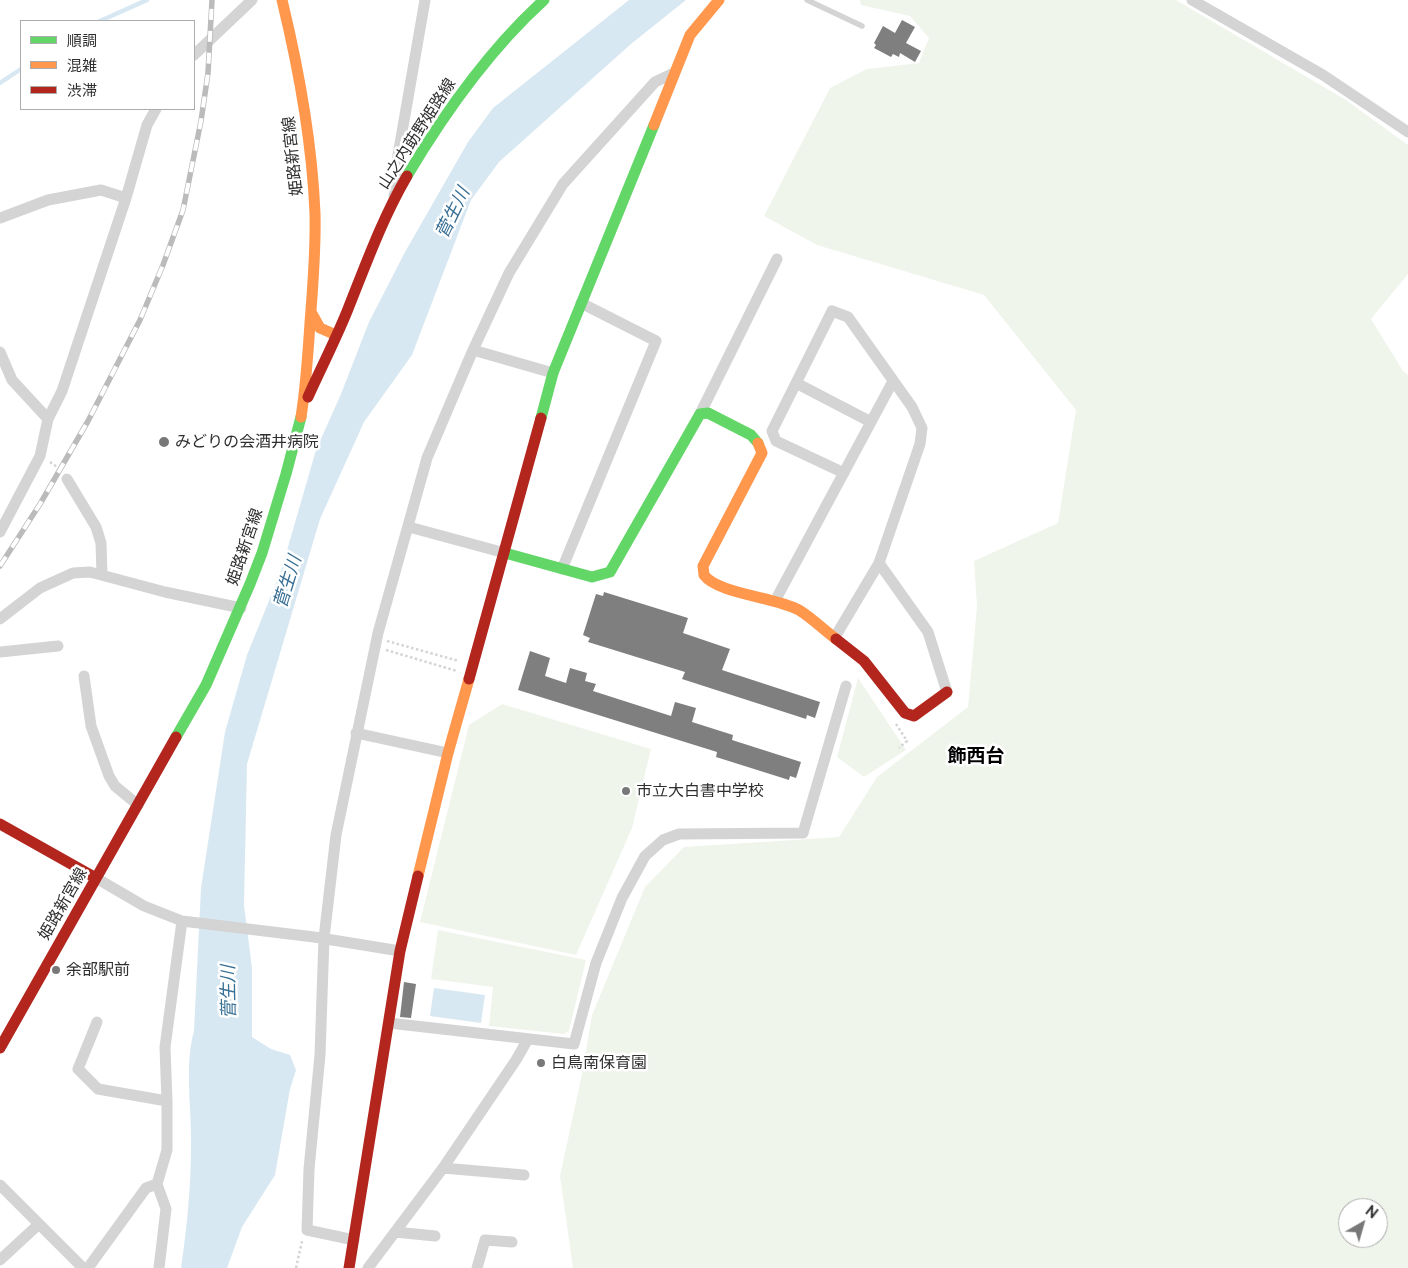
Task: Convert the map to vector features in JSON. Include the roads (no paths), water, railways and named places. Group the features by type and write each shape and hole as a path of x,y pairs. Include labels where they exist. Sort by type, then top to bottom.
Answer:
{"street":[{"path":"195,55 252,0"},
{"name":"姫路新宮線","path":"0,1048 206,685 241,608 272,522 286,474 301,415 311,312 315,254 315,213 309,138 295,55 282,0"},
{"path":"394,198 397,161 425,0"},
{"name":"山之内莇野姫路線","path":"301,415 394,198 423,149 484,63 519,23 544,0"},
{"path":"349,1268 400,951 448,753 553,373 690,35 719,0"},
{"path":"1192,0 1322,75 1408,132"},
{"path":"354,1240 307,1230 309,1169 320,1055 319,938 336,835 376,643 427,458 509,272 563,184 655,82 674,73"},
{"path":"0,532 40,456 48,419 62,391 126,198 147,125 155,110"},
{"path":"0,218 48,200 101,190 126,198"},
{"path":"409,527 592,577 610,572 700,414 777,259"},
{"path":"562,569 656,342 581,303"},
{"path":"835,637 879,563 920,444 922,428 912,407 848,318 832,311 772,432 776,441 844,473"},
{"path":"311,312 320,328 336,334"},
{"path":"473,350 553,373"},
{"path":"0,352 12,380 48,419"},
{"path":"775,602 893,381"},
{"path":"796,383 871,422"},
{"path":"700,414 708,413 751,435 760,445 762,453 703,566 703,573 708,580 716,585 799,610 864,661 905,713 914,716 947,692 928,632 879,563"},
{"path":"67,479 96,527 101,543 102,575"},
{"path":"0,619 40,588 73,572 90,572 165,592 241,608"},
{"path":"0,652 58,646"},
{"path":"84,676 91,726 109,776 115,786 138,805"},
{"path":"389,1023 574,1044 596,963 622,898 645,856 662,840 679,834 804,833 846,686"},
{"path":"356,733 448,753"},
{"path":"0,824 144,906 186,922 319,938 400,951"},
{"path":"159,1268 166,1210 156,1184 167,1150 165,1047 186,922"},
{"path":"97,1022 78,1069 98,1089 167,1101"},
{"path":"368,1268 443,1168 516,1060 528,1039"},
{"path":"443,1168 524,1175"},
{"path":"88,1268 146,1188 156,1184"},
{"path":"2,1193 39,1224 83,1268"},
{"path":"0,1260 39,1224"},
{"path":"395,1232 435,1236"},
{"path":"478,1268 485,1240 512,1242"}],"lane":[{"path":"807,0 862,26"}],"water":[{"name":"菅生川","path":"629,0 686,0 631,44 499,162 471,200 412,355 364,422 320,519 247,764 244,905 252,968 252,1037 271,1049 290,1055 296,1070 290,1089 275,1175 242,1227 227,1268 181,1268 190,1177 189,1059 194,1031 201,888 225,732 247,655 281,571 316,450 341,394 369,322 405,252 468,142 493,108"},
{"path":"434,988 485,995 481,1023 430,1016"}],"waterway":[{"path":"102,20 147,0"},
{"path":"0,83 20,70"}],"railway":[{"path":"0,566 40,504 88,421 140,320 163,265 183,210 201,121 208,73 212,0"}],"place":[{"name":"みどりの会酒井病院","path":"164,442"},
{"name":"市立大白書中学校","path":"626,791"},
{"name":"余部駅前","path":"56,970"},
{"name":"白鳥南保育園","path":"541,1063"}],"district":[{"name":"飾西台","path":"976,756"}]}
